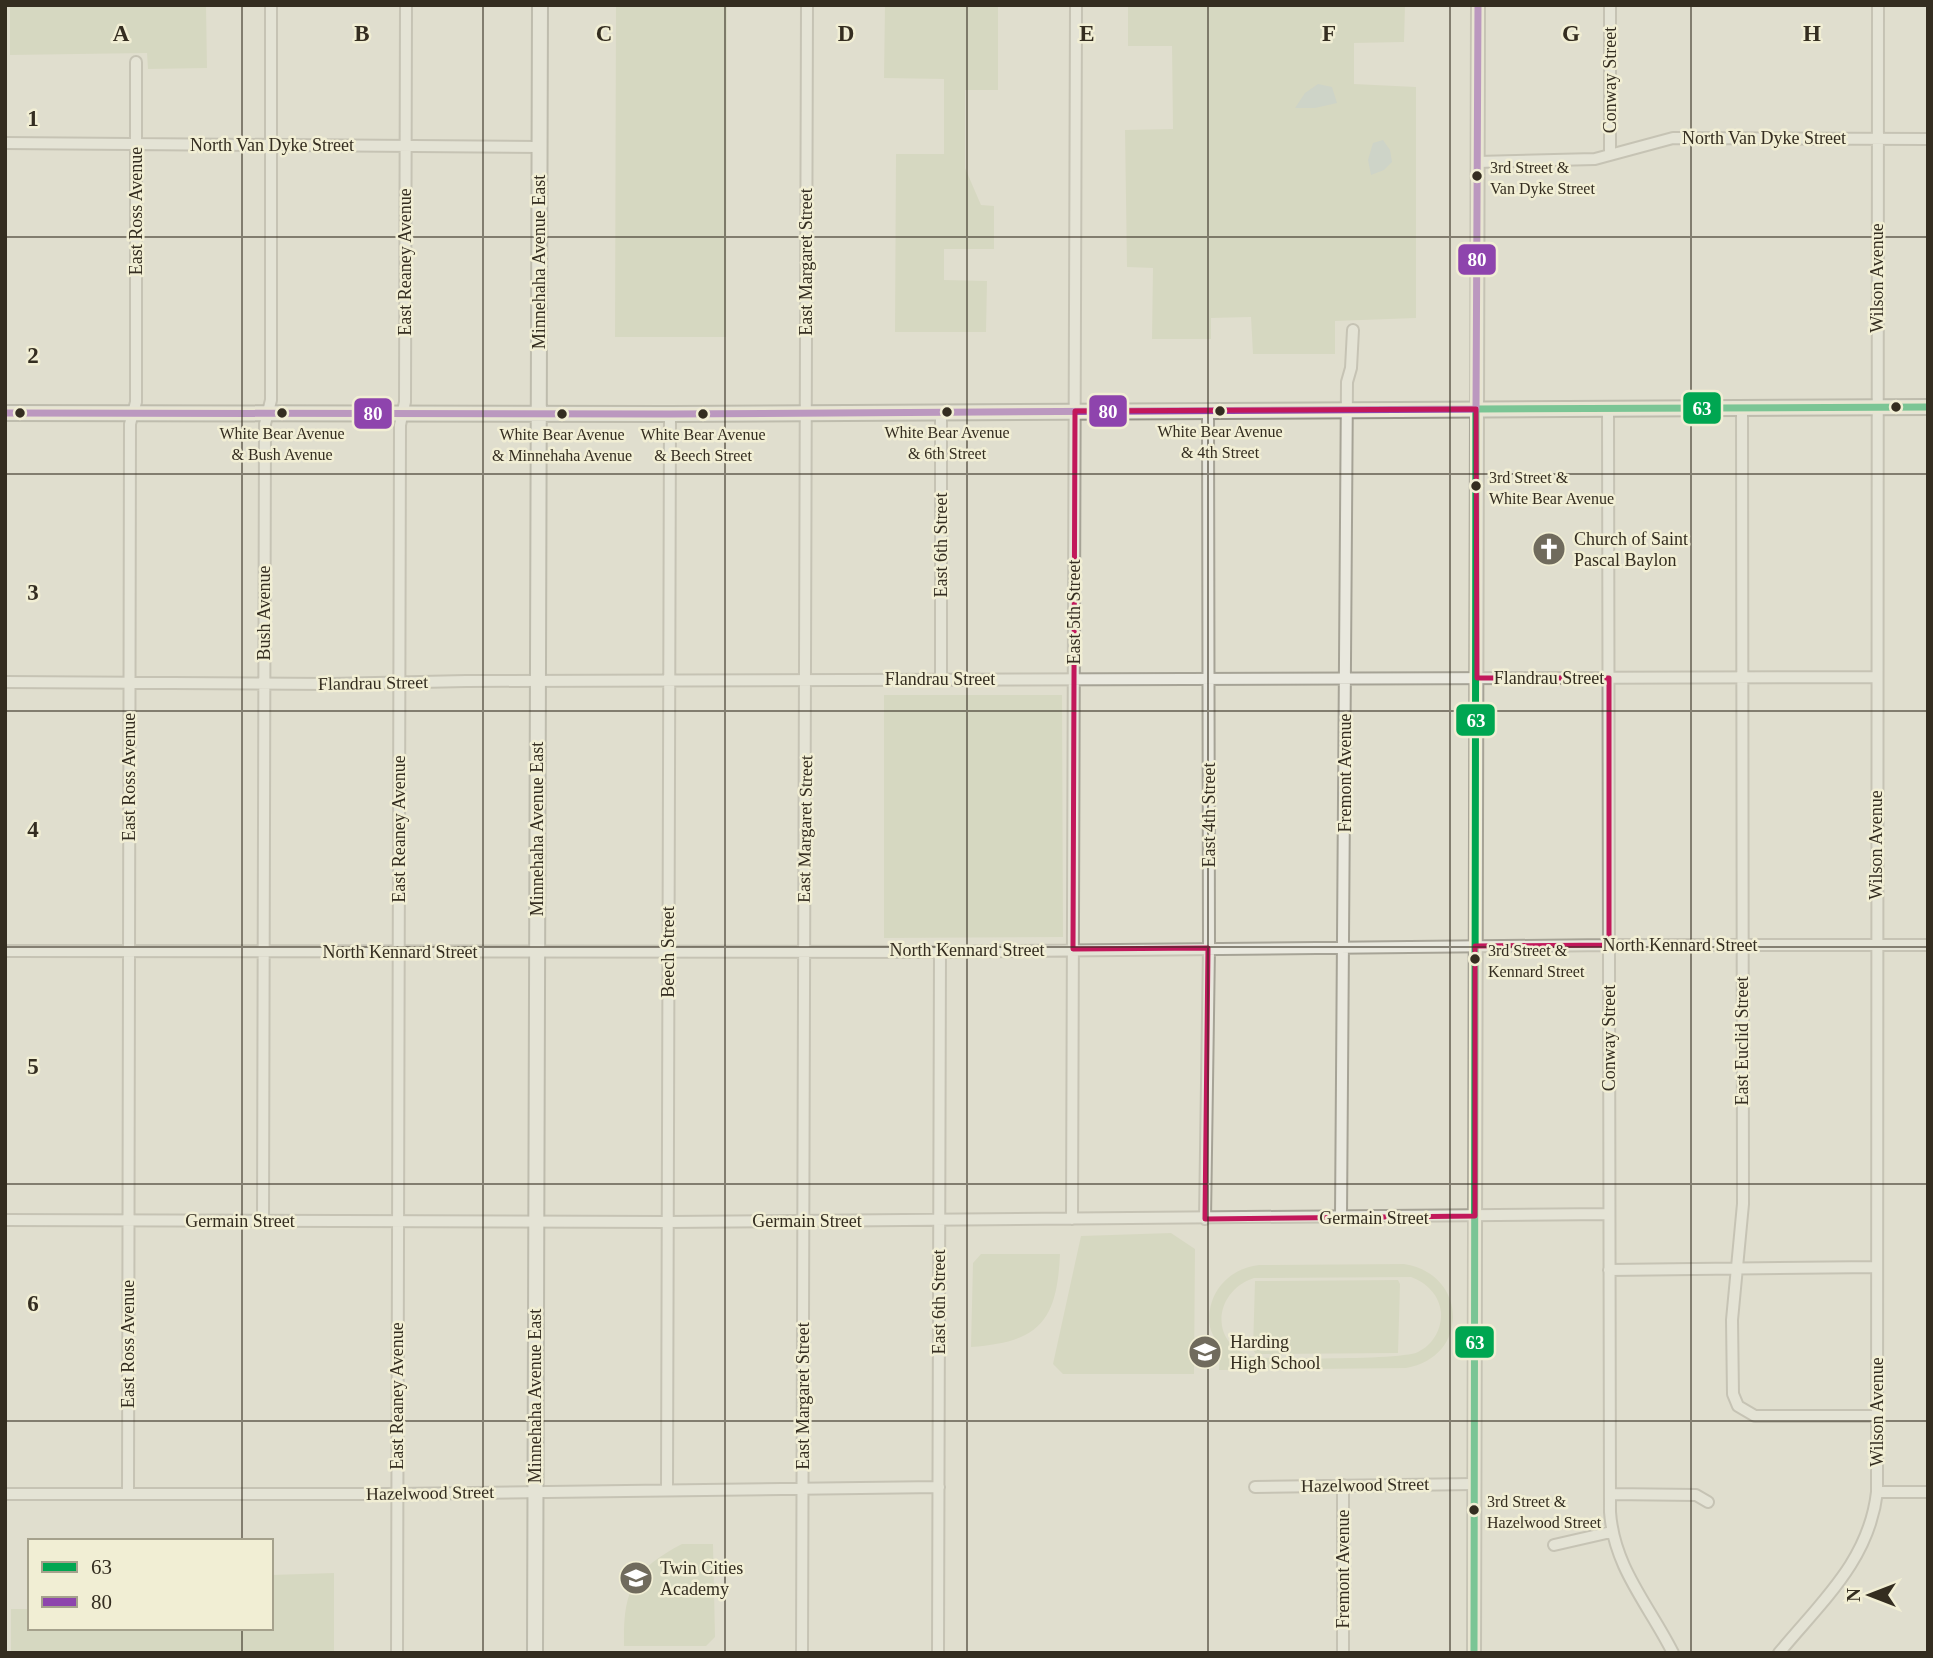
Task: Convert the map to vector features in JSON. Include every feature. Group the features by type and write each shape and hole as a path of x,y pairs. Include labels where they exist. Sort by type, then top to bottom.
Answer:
{"main road":[{"name":"Minnehaha Avenue East","path":"535,1653 540,5"},
{"path":"5,413 670,414 1928,407"}],"street":[{"name":"Bush Avenue","path":"263,1221 265,424 271,400 271,5"},
{"name":"East Reaney Avenue","path":"397,1653 399,683 402,413 405,402 406,5"},
{"name":"East Margaret Street","path":"802,1653 807,5"},
{"name":"East 5th Street","path":"1072,1219 1076,5"},
{"path":"1474,1653 1478,5"},
{"name":"Conway Street","path":"1610,5 1610,154"},
{"name":"Wilson Avenue","path":"1779,1653 1849,1570 1867,1535 1877,1492 1875,677 1878,5"},
{"name":"East Ross Avenue","path":"128,1494 130,424 136,363 136,62"},
{"name":"North Van Dyke Street","path":"1477,162 1595,159 1674,138 1928,139"},
{"name":"North Van Dyke Street","path":"5,143 539,147"},
{"name":"Fremont Avenue","path":"1341,1217 1347,410 1353,330"},
{"name":"Conway Street","path":"1608,408 1611,1532 1622,1566 1673,1653"},
{"name":"East Euclid Street","path":"1742,408 1743,1204 1732,1320 1733,1388 1738,1406 1748,1414 1877,1416"},
{"name":"East 6th Street","path":"941,411 941,679"},
{"name":"East 4th Street","path":"1205,1219 1209,948 1208,411"},
{"name":"Beech Street","path":"667,1490 670,414"},
{"name":"Flandrau Street","path":"5,682 264,684 537,680 1875,677"},
{"name":"North Kennard Street","path":"5,951 537,953 1609,945 1928,946"},
{"name":"East 6th Street","path":"939,1653 940,951"},
{"name":"Germain Street","path":"5,1220 535,1223 1609,1214"},
{"path":"1609,1270 1877,1268"},
{"name":"Hazelwood Street","path":"1255,1487 1474,1484"},
{"name":"Fremont Avenue","path":"1343,1485 1343,1653"},
{"name":"Hazelwood Street","path":"5,1494 397,1494 939,1487"},
{"path":"1877,1492 1928,1492"},
{"path":"1610,1494 1696,1495 1708,1502"},
{"path":"1554,1545 1611,1532"}],"highlighted area":[{"path":"1476,409 1477,678 1609,678 1609,945 1475,946 1475,1216 1205,1219 1208,948 1073,949 1075,411"}],"green space":[{"path":"10,5 206,5 207,68 148,69 147,53 10,55"},
{"path":"616,5 727,5 726,337 615,337"},
{"path":"885,5 998,5 998,90 965,90 965,168 981,205 994,206 994,249 944,249 944,280 987,281 986,332 895,332 896,154 944,154 944,79 884,78"},
{"path":"1128,5 1405,5 1404,42 1354,43 1354,84 1416,87 1416,318 1335,321 1335,354 1253,354 1251,317 1211,318 1211,339 1152,339 1153,268 1127,267 1125,130 1173,129 1172,46 1128,46"},
{"path":"884,695 1062,695 1063,937 884,938"},
{"path":"1171,1233 1195,1249 1194,1374 1063,1374 1053,1364 1081,1236"},
{"path":"981,1254 1060,1254 1058,1277 1054,1297 1040,1324 1013,1340 971,1347 973,1263"},
{"path":"1404,1264 1425,1271 1440,1283 1450,1298 1453,1316 1450,1333 1442,1349 1427,1361 1406,1368 1219,1370 1220,1350 1210,1327 1211,1304 1221,1285 1229,1277 1248,1267","holes":["1411,1277 1435,1295 1440,1306 1440,1324 1436,1336 1428,1345 1407,1355 1365,1358 1255,1357 1240,1351 1223,1331 1221,1319 1230,1295 1240,1285 1254,1278"]},
{"path":"1398,1280 1398,1353 1256,1354 1253,1350 1255,1281"},
{"path":"682,1544 713,1544 715,1637 706,1646 624,1646 626,1611 634,1584 652,1563"},
{"path":"334,1573 334,1653 11,1653 11,1609 28,1609 28,1630 273,1630 273,1575"}],"shaded area":[{"path":"1318,84 1332,87 1337,103 1315,108 1295,108 1305,93"},
{"path":"1383,140 1390,150 1392,162 1384,170 1371,175 1368,160 1373,143"}],"transit line":[{"name":"80","path":"1476,409 1478,5"},
{"name":"63","path":"1476,409 1928,407"},
{"name":"63","path":"1474,1653 1476,409"},
{"name":"80","path":"5,413 670,414 1476,409"}],"place":[{"name":"3rd Street & Van Dyke Street","path":"1477,176"},
{"name":"White Bear Avenue & 4th Street","path":"1220,411"},
{"name":"White Bear Avenue & 6th Street","path":"947,412"},
{"name":"White Bear Avenue & Bush Avenue","path":"282,413"},
{"name":"White Bear Avenue & Minnehaha Avenue","path":"562,414"},
{"name":"White Bear Avenue & Beech Street","path":"703,414"},
{"name":"3rd Street & White Bear Avenue","path":"1476,486"},
{"name":"Church of Saint Pascal Baylon","path":"1549,549"},
{"name":"3rd Street & Kennard Street","path":"1475,959"},
{"name":"Harding High School","path":"1205,1352"},
{"name":"3rd Street & Hazelwood Street","path":"1474,1510"},
{"name":"Twin Cities Academy","path":"636,1578"}]}
